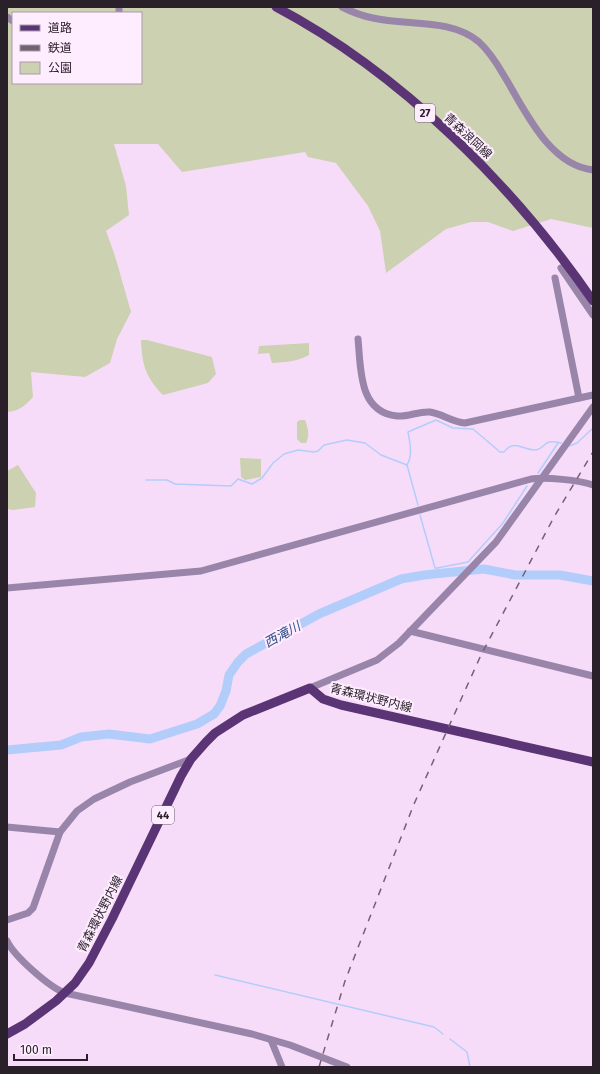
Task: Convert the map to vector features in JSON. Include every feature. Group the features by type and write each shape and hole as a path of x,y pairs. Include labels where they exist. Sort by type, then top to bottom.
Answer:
{"main road":[{"name":"青森浪岡線","path":"276,7 355,55 412,101 487,171 517,202 551,244 593,301"},
{"name":"青森環状野内線","path":"7,1034 25,1024 65,993 75,983 92,956 191,759 214,733 231,722 269,703 310,688 324,699 336,704 593,762"}],"street":[{"path":"342,7 373,18 444,27 469,35 488,50 551,149 569,162 585,169 593,170"},
{"path":"561,268 593,315"},
{"path":"555,278 579,398"},
{"path":"358,339 363,388 371,403 388,414 398,416 431,412 457,423 465,423 593,395"},
{"path":"310,688 377,660 392,650 503,533 593,408"},
{"path":"7,588 201,571 520,481 542,477 582,482 593,486"},
{"path":"410,631 593,676"},
{"path":"7,920 28,913 33,908 60,832 77,811 94,799 130,782 191,759"},
{"path":"7,827 60,832"},
{"path":"7,941 16,954 52,986 65,993 271,1040 347,1067"},
{"path":"271,1040 282,1067"}],"green space":[{"path":"7,7 593,7 593,228 551,219 513,231 488,222 471,222 446,229 386,273 380,231 368,206 336,163 308,157 305,152 182,172 158,144 114,144 126,186 129,215 106,231 115,256 131,312 117,339 110,363 85,377 31,372 33,397 22,408 7,412"},
{"path":"141,340 147,340 212,357 216,374 208,383 163,395 148,376 142,356"},
{"path":"309,343 309,355 286,362 272,363 269,353 258,354 259,346"},
{"path":"300,420 305,420 307,426 308,434 306,443 301,443 297,439 297,422"},
{"path":"240,458 261,459 261,477 245,480 241,477"},
{"path":"18,465 36,493 35,507 13,510 7,509 7,471"}],"waterway":[{"path":"146,480 167,480 175,484 231,486 238,479 252,484 262,478 273,463 284,454 298,450 314,452 318,451 324,445 347,440 365,443 381,455 407,465 410,457 408,432 436,420 453,428 473,429 500,452 504,452 508,448 516,445 531,450 536,450 548,442 561,443"},
{"path":"570,446 577,443 593,428"},
{"path":"538,473 558,443"},
{"path":"407,465 418,505"},
{"path":"438,573 437,568 468,562 503,523 527,486"},
{"path":"420,515 435,568 437,568"},
{"name":"西滝川","path":"7,750 61,745 81,737 109,734 150,739 197,724 214,714 220,706 226,691 229,675 246,654 319,614 401,579 424,575 484,569 515,575 560,575 593,581"},
{"path":"215,975 434,1027 443,1034"},
{"path":"450,1039 467,1052 470,1067"}],"railway":[{"path":"319,1067 345,981 414,804 481,655 554,517 593,452"}]}
